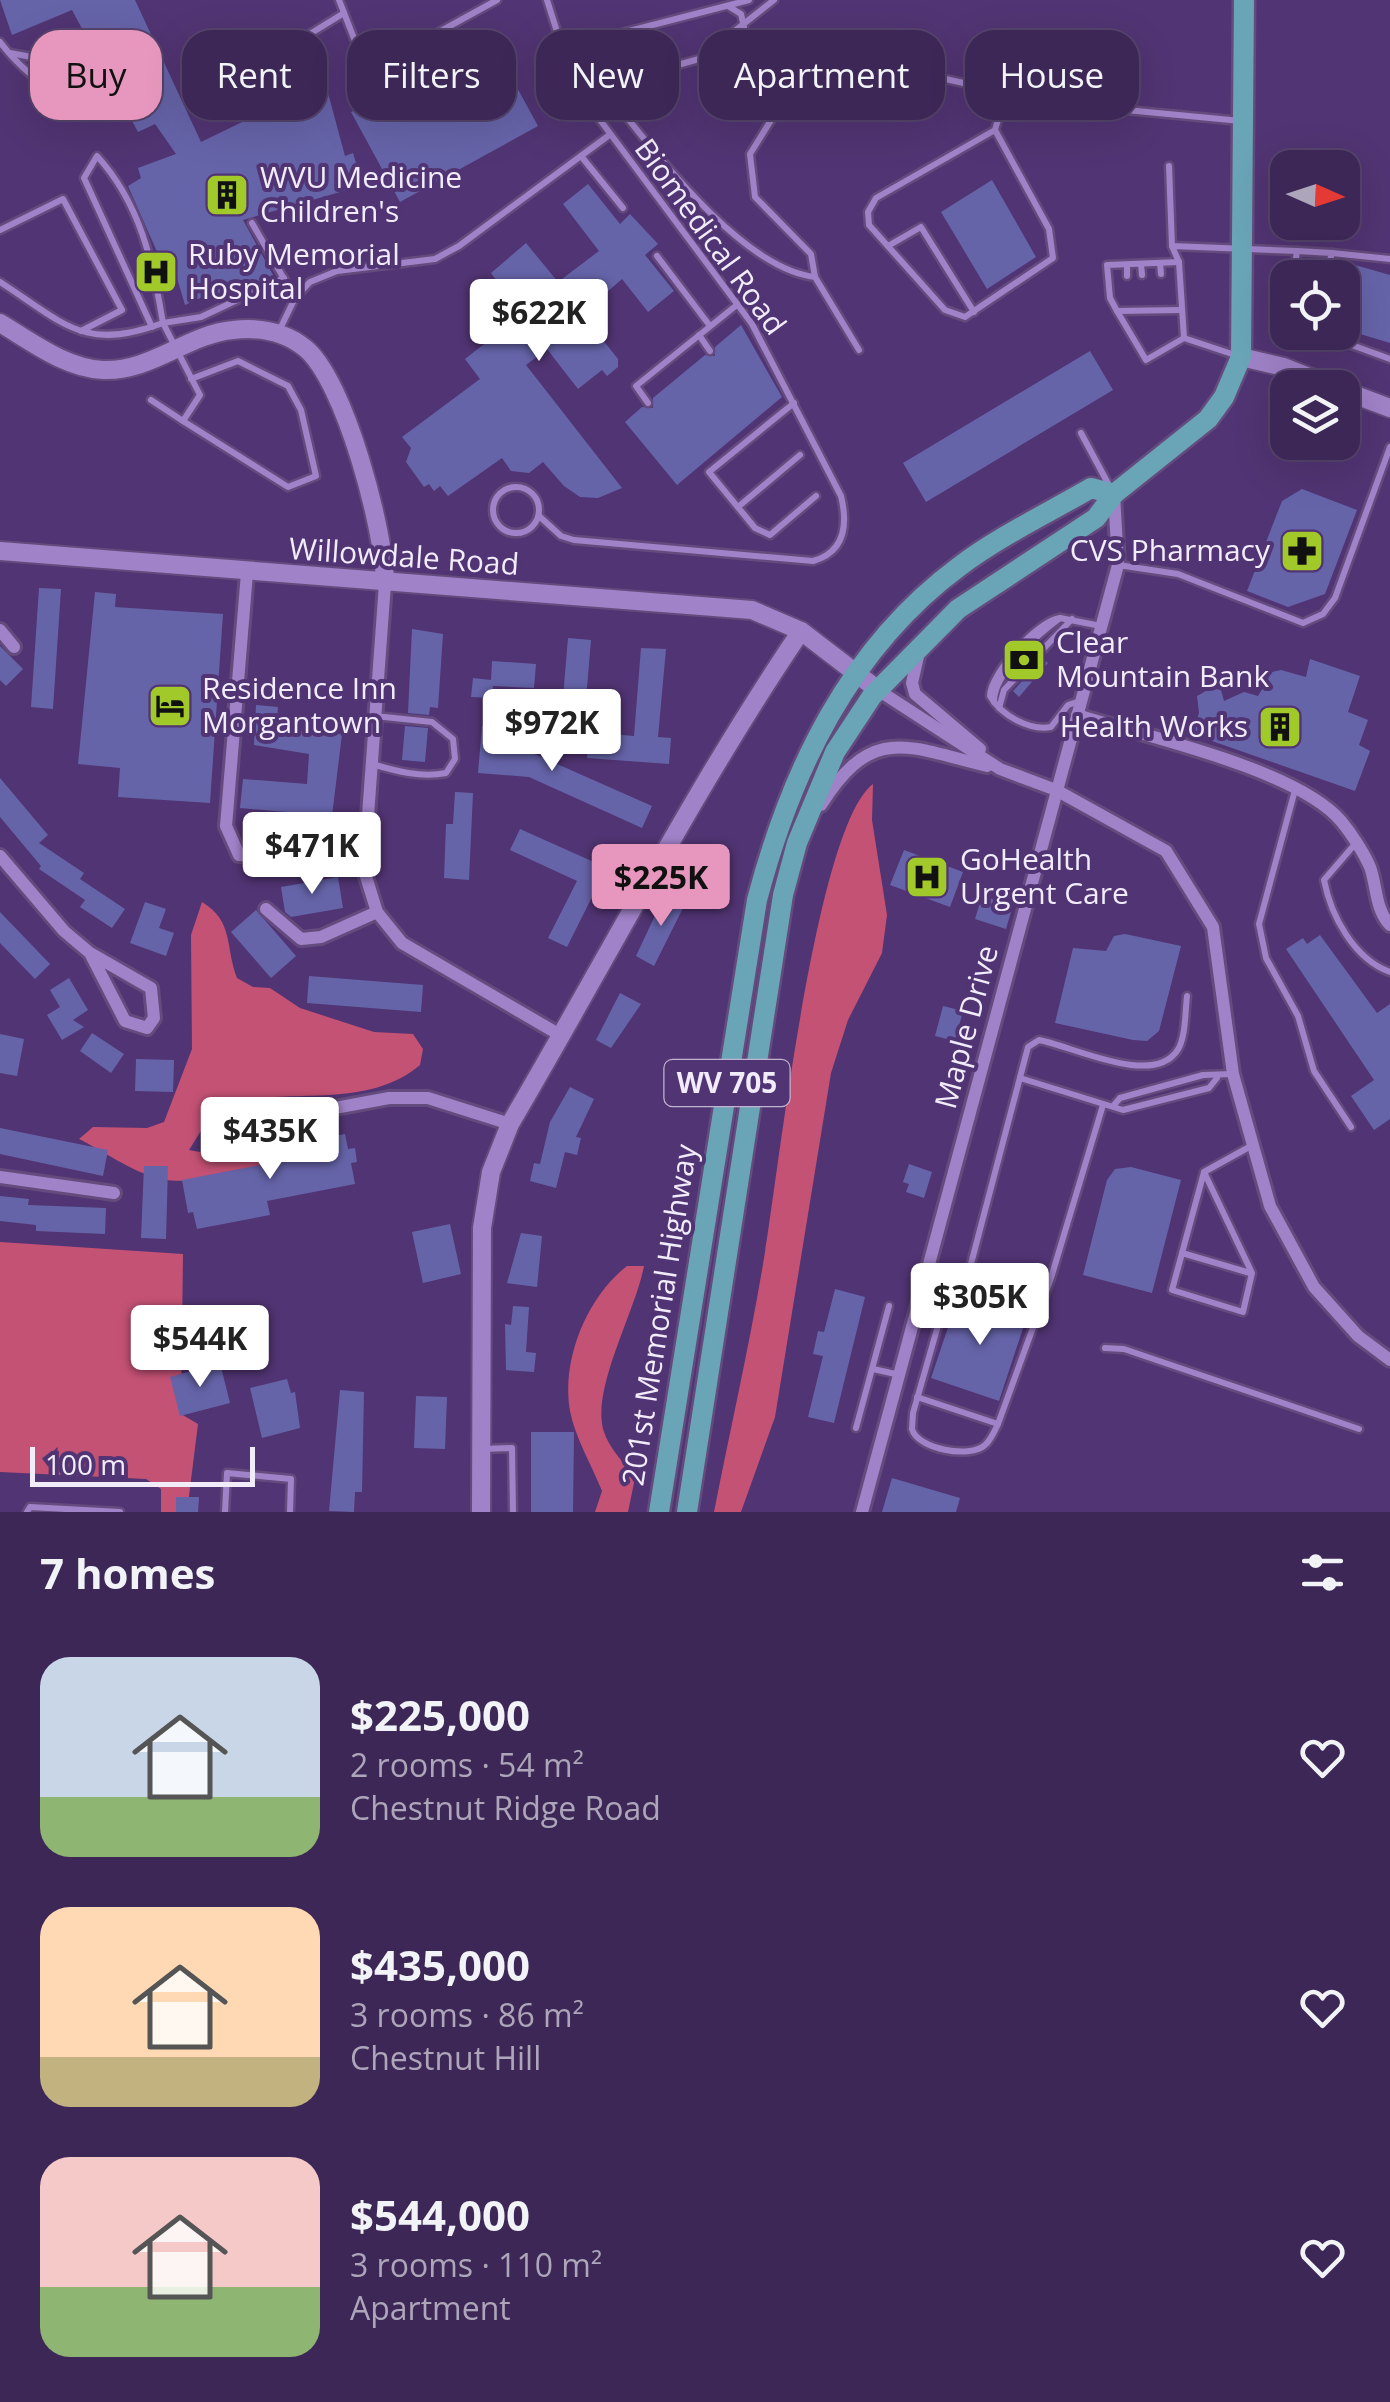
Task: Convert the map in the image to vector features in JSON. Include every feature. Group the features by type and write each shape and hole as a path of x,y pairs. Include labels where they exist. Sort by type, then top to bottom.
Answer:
{"main road":[{"name":"WV 705","path":"878,690 927,637 984,588 1096,518 1114,494 1208,419 1224,398 1241,357 1244,0"},
{"name":"WV 705","path":"856,672 913,606 961,566 1092,488 1114,494"},
{"name":"201st Memorial Highway","path":"659,1512 757,900 784,810 804,761 856,672"},
{"name":"201st Memorial Highway","path":"687,1512 766,991 797,843 836,752 878,690"}],"street":[{"path":"0,323 62,359 84,367 123,369 221,332 278,332 306,349 334,390 385,551 364,870 376,912 402,943 560,1035"},
{"path":"1241,357 1294,370"},
{"path":"1360,396 1390,408"},
{"name":"Maple Drive","path":"862,1512 1118,565 1114,494"},
{"name":"Willowdale Road","path":"0,552 246,574 752,610 801,631 878,690"},
{"path":"246,574 226,826 239,855 316,859 365,853"},
{"path":"0,630 14,648"},
{"path":"481,1512 484,1197 510,1124 730,738 801,631"},
{"path":"927,637 913,670 914,694 1000,769"},
{"path":"878,690 1000,769"},
{"path":"1076,715 1295,788 1328,808 1369,865 1376,896 1390,924"},
{"path":"797,843 838,777 874,749 903,744 1000,769 1056,790 1166,851 1213,926 1233,1074 1270,1206 1314,1287 1358,1336 1390,1360"},
{"path":"0,856 64,931 90,954 151,988 155,1007 147,1028 125,1022 90,954"},
{"path":"266,909 301,939 321,937 376,912"},
{"path":"210,1140 228,1128 390,1098 428,1098 510,1124"},
{"path":"0,1178 114,1193"}],"lane":[{"path":"339,0 350,30"},
{"path":"443,30 497,0"},
{"name":"Biomedical Road","path":"547,0 555,30"},
{"path":"634,30 749,0"},
{"path":"679,65 699,59 774,0"},
{"path":"728,6 741,14 744,27"},
{"path":"316,30 344,13"},
{"path":"0,42 30,74"},
{"path":"8,53 30,57"},
{"path":"859,350 814,277 811,254 755,197 750,154 778,108 858,76 904,70 965,83"},
{"path":"1139,112 1242,122"},
{"name":"Biomedical Road","path":"539,516 561,536 574,540 792,560 828,557 838,546 845,515 840,496 794,403 738,304 597,120"},
{"path":"629,120 707,210 792,274 814,277"},
{"path":"995,130 1049,228 1053,258 965,317 945,310 869,224 868,212 876,198 995,130 998,120"},
{"path":"278,332 295,298 310,282 337,271 435,259 459,246 608,136"},
{"path":"152,327 84,178 97,156 109,170 150,248 163,322 200,395 183,420"},
{"path":"581,156 623,208"},
{"path":"1169,166 1172,246 1179,262 1184,338"},
{"path":"0,230 63,200 122,310 81,331"},
{"path":"252,222 295,298"},
{"path":"888,246 922,226 974,312"},
{"path":"1172,246 1390,259"},
{"path":"1295,260 1296,251"},
{"path":"1330,260 1332,253"},
{"path":"657,256 710,326"},
{"path":"1179,262 1107,265 1110,298 1146,360 1184,338 1241,357"},
{"path":"1160,263 1161,274"},
{"path":"1141,264 1142,276"},
{"path":"1127,265 1127,276"},
{"path":"0,282 81,331 108,338 163,322 201,317 284,278"},
{"path":"1161,296 1161,310"},
{"path":"1143,297 1144,311"},
{"path":"1128,298 1129,311"},
{"path":"648,402 636,386 738,304"},
{"path":"1117,311 1182,310"},
{"path":"700,335 710,351"},
{"path":"1360,348 1390,359"},
{"path":"151,400 288,487 316,476 301,410 288,386 238,361 191,378"},
{"path":"794,403 710,472 755,528 770,535 816,496"},
{"path":"1081,433 1114,494"},
{"path":"1118,565 1178,574 1303,624 1323,614 1335,598 1372,494 1386,468 1390,447"},
{"path":"738,507 800,455"},
{"path":"511,487 526,489 537,500 539,516 531,529 509,533 497,524 494,502 511,487"},
{"path":"997,706 998,684 1060,618 1101,626"},
{"path":"997,706 1004,690 1072,618"},
{"path":"997,706 1045,729 1068,706 1081,700"},
{"path":"370,764 408,774 438,775 446,773 455,759 453,738 432,722 374,716"},
{"path":"1295,788 1258,924 1266,958 1298,1016 1314,1071 1351,1126"},
{"path":"1355,844 1324,880 1329,908 1370,964 1390,972"},
{"path":"1103,1105 1051,1278 998,1424 986,1444 972,1452 954,1453 917,1437 912,1428 917,1397 947,1294 967,1279 1028,1047 1040,1040 1118,1064 1140,1066 1172,1056 1180,1048 1188,996"},
{"path":"1114,1105 1120,1098 1203,1075 1217,1078 1233,1074"},
{"path":"1020,1078 1124,1110 1209,1088 1217,1078"},
{"path":"1204,1172 1252,1273 1243,1312 1172,1290 1204,1172 1252,1146"},
{"path":"1182,1253 1252,1273"},
{"path":"967,1279 1039,1304"},
{"path":"856,1428 889,1306"},
{"path":"1105,1348 1124,1349 1359,1429"},
{"path":"872,1369 901,1375"},
{"path":"917,1397 998,1424"},
{"path":"479,1450 512,1448 512,1512"},
{"path":"224,1512 227,1473 291,1479 290,1512"},
{"path":"27,1512 30,1507 120,1512"}],"shaded area":[{"path":"873,784 872,820 887,915 882,953 848,1020 831,1073 775,1417 741,1512 714,1512 759,1285 817,929 834,863 853,813"},
{"path":"202,902 224,926 237,978 253,987 270,988 300,1008 374,1032 413,1034 423,1049 420,1065 398,1080 373,1089 267,1097 216,1107 189,1150 243,1150 331,1130 327,1146 242,1172 175,1181 137,1171 79,1139 93,1127 147,1128 164,1122 192,1049 191,935"},
{"path":"0,1242 183,1254 181,1414 198,1424 187,1512 161,1512 161,1489 146,1479 0,1472"},
{"path":"627,1266 644,1266 608,1374 601,1415 610,1444 635,1478 628,1512 595,1512 602,1491 572,1421 569,1371 589,1312"}],"building":[{"name":"WVU Medicine Children's","path":"0,0 135,0 149,30 83,30 72,10 12,35"},
{"name":"WVU Medicine Children's","path":"162,58 182,101 182,120 191,120 201,142 246,120 327,120 328,93 345,156 353,153 361,180 347,190 243,220 273,275 216,302 209,294 185,305 169,251 158,254 128,186 141,178 138,168 176,154 155,124 138,132 132,120 162,120"},
{"path":"516,86 538,126 400,202 355,120 516,120"},
{"path":"992,180 1036,257 987,289 941,212"},
{"path":"588,184 620,224 630,214 658,244 645,255 674,291 648,312 622,279 582,314 618,359 618,367 607,376 602,370 578,389 547,349 526,365 622,488 598,498 580,497 564,486 543,462 529,473 511,471 502,458 448,496 440,486 434,491 429,484 424,487 406,462 411,448 402,437 480,379 465,359 521,315 491,273 526,243 558,282 599,251 563,204"},
{"path":"1360,266 1390,275 1390,343 1360,334"},
{"path":"741,325 782,397 677,485 625,422 642,407 653,408 653,398 705,355 715,356 715,347"},
{"path":"1090,351 1113,390 926,502 903,463"},
{"name":"CVS Pharmacy","path":"1302,489 1357,510 1325,594 1288,607 1247,591 1282,501"},
{"path":"39,588 61,589 53,709 31,707"},
{"name":"Residence Inn Morgantown","path":"95,592 116,594 115,607 223,614 210,803 118,797 120,768 78,764"},
{"path":"412,629 443,634 438,708 430,707 429,715 408,713"},
{"path":"568,638 591,640 584,723 561,721"},
{"path":"0,646 23,669 6,686 0,680"},
{"path":"641,648 666,649 658,737 671,738 669,764 587,758 589,732 634,736"},
{"path":"1043,659 1048,663 1019,697 1013,691"},
{"name":"Health Works","path":"1310,659 1360,676 1348,712 1368,720 1359,745 1370,751 1355,791 1192,734 1199,713 1197,696 1211,688 1221,690 1224,701 1244,692 1258,696 1272,672 1281,670 1306,677"},
{"path":"492,661 536,664 534,688 493,686 492,698 471,697 473,678 491,680"},
{"path":"256,705 278,707 276,729 342,734 332,816 240,808 243,779 307,784 309,754 254,745"},
{"path":"405,726 428,728 425,762 402,760"},
{"path":"482,726 532,730 530,752 652,806 642,828 529,777 478,773"},
{"path":"0,778 48,835 39,843 84,873 80,879 125,909 112,928 80,907 85,900 39,869 41,866 0,817"},
{"path":"455,792 473,793 469,880 444,878 446,824 453,824"},
{"path":"520,829 623,875 613,897 596,889 567,947 548,938 577,881 510,850"},
{"name":"GoHealth Urgent Care","path":"904,850 963,872 950,907 890,885"},
{"path":"338,877 343,908 291,917 285,912 281,887"},
{"path":"666,892 686,902 654,966 636,956"},
{"path":"982,896 1013,905 1006,929 975,919"},
{"path":"145,902 166,909 159,928 174,933 166,956 130,943"},
{"path":"256,910 296,956 271,978 231,932"},
{"path":"0,912 50,964 35,979 0,943"},
{"path":"1125,934 1181,946 1159,1031 1147,1041 1133,1040 1055,1023 1073,948 1106,951 1114,936"},
{"path":"1320,935 1377,1013 1390,1004 1390,1119 1374,1130 1351,1096 1374,1080 1286,949 1303,938 1307,944"},
{"path":"309,976 423,985 421,1012 307,1003"},
{"path":"69,978 88,1010 73,1020 84,1027 62,1040 47,1015 60,1007 50,990"},
{"path":"620,993 641,1004 611,1048 596,1040"},
{"path":"943,1006 963,1011 955,1041 935,1036"},
{"path":"92,1033 124,1054 111,1073 80,1051"},
{"path":"0,1034 24,1039 17,1076 0,1073"},
{"path":"136,1059 174,1060 173,1092 135,1091"},
{"path":"570,1087 594,1099 576,1137 581,1138 577,1155 565,1152 556,1188 530,1181 534,1163 540,1164 550,1122"},
{"path":"0,1128 108,1150 103,1176 0,1154"},
{"path":"345,1134 348,1149 355,1148 357,1162 351,1163 355,1184 267,1201 270,1215 197,1229 193,1212 188,1213 182,1180 276,1162 273,1148"},
{"path":"909,1164 932,1172 924,1198 906,1192 909,1184 903,1182"},
{"path":"144,1166 168,1166 166,1239 141,1238"},
{"path":"1131,1167 1181,1180 1152,1293 1083,1275 1107,1180 1115,1169"},
{"path":"0,1196 29,1199 28,1205 106,1208 105,1234 36,1231 36,1225 0,1221"},
{"path":"450,1224 461,1274 423,1283 412,1232"},
{"path":"521,1233 542,1236 537,1287 507,1283"},
{"path":"835,1289 865,1297 834,1423 808,1417 823,1356 813,1354 818,1331 824,1332"},
{"path":"975,1298 1028,1313 999,1401 931,1378 956,1304 963,1307"},
{"path":"513,1306 529,1307 526,1352 536,1353 534,1372 506,1370 505,1324 511,1325"},
{"path":"220,1363 230,1403 180,1416 170,1377"},
{"path":"287,1379 291,1393 295,1392 300,1428 262,1438 250,1388"},
{"path":"340,1390 364,1392 362,1492 355,1492 354,1512 329,1511"},
{"path":"416,1396 447,1397 445,1449 414,1448"},
{"path":"531,1432 574,1432 573,1512 531,1512"},
{"path":"892,1478 960,1498 956,1512 882,1512"},
{"path":"176,1497 199,1497 198,1512 176,1512"}],"place":[{"name":"WVU Medicine Children's","path":"227,195"},
{"name":"Ruby Memorial Hospital","path":"156,272"},
{"name":"CVS Pharmacy","path":"1302,551"},
{"name":"Clear Mountain Bank","path":"1024,660"},
{"name":"Residence Inn Morgantown","path":"170,706"},
{"name":"Health Works","path":"1280,727"},
{"name":"GoHealth Urgent Care","path":"927,877"}]}
